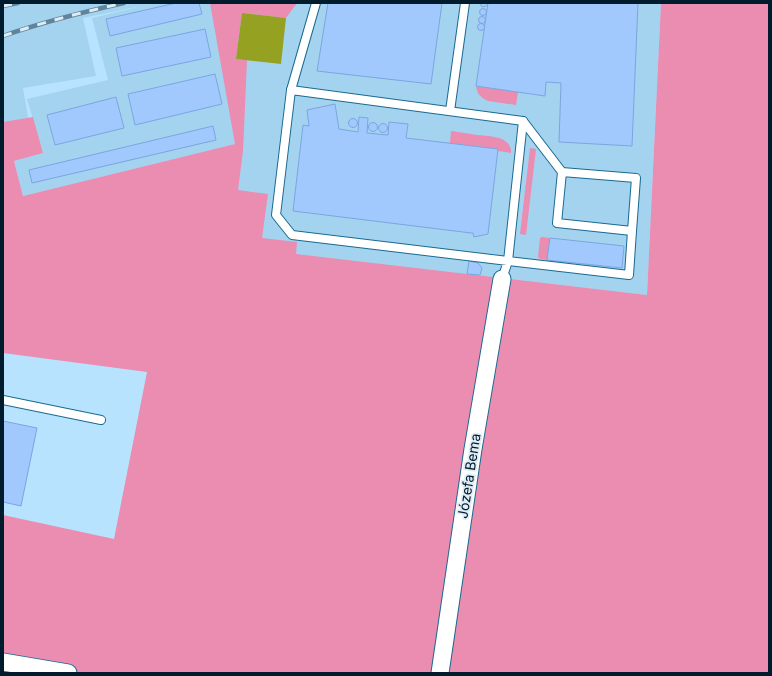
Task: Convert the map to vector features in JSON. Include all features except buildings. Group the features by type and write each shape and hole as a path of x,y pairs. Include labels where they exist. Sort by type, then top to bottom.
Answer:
{"street":[{"name":"Józefa Bema","path":"440,673 473,448 502,278"},
{"path":"3,662 68,673"}],"lane":[{"path":"316,3 291,90 276,214 292,235 629,275 636,178 562,172"},
{"path":"450,111 465,3"},
{"path":"291,90 523,122 562,172 557,223 632,231"},
{"path":"502,278 508,261 523,122"},
{"path":"3,400 101,420"}],"shaded area":[{"path":"3,3 661,3 647,295 229,247 235,144 23,196 14,161 43,153 27,99 108,80 92,18 142,6 83,18 96,76 23,88 29,123 3,129"},
{"path":"210,3 297,3 286,18 242,13 236,59 247,60 243,151 238,190 268,194 262,238 297,242 296,254 647,295 661,3 769,3 769,673 3,673 3,515 114,539 147,372 3,353 3,122 33,117 43,153 14,161 23,196 235,144"},
{"path":"242,13 286,18 281,64 236,59"},
{"path":"476,86 518,92 516,105 488,101 481,97"},
{"path":"451,131 499,138 508,143 511,153 498,151 498,149 450,143"},
{"path":"530,148 536,149 526,235 520,234"},
{"path":"540,238 550,238 547,260 540,259 538,257"}],"railway":[{"path":"3,6 18,3"},
{"path":"3,36 33,26 124,3"}]}
